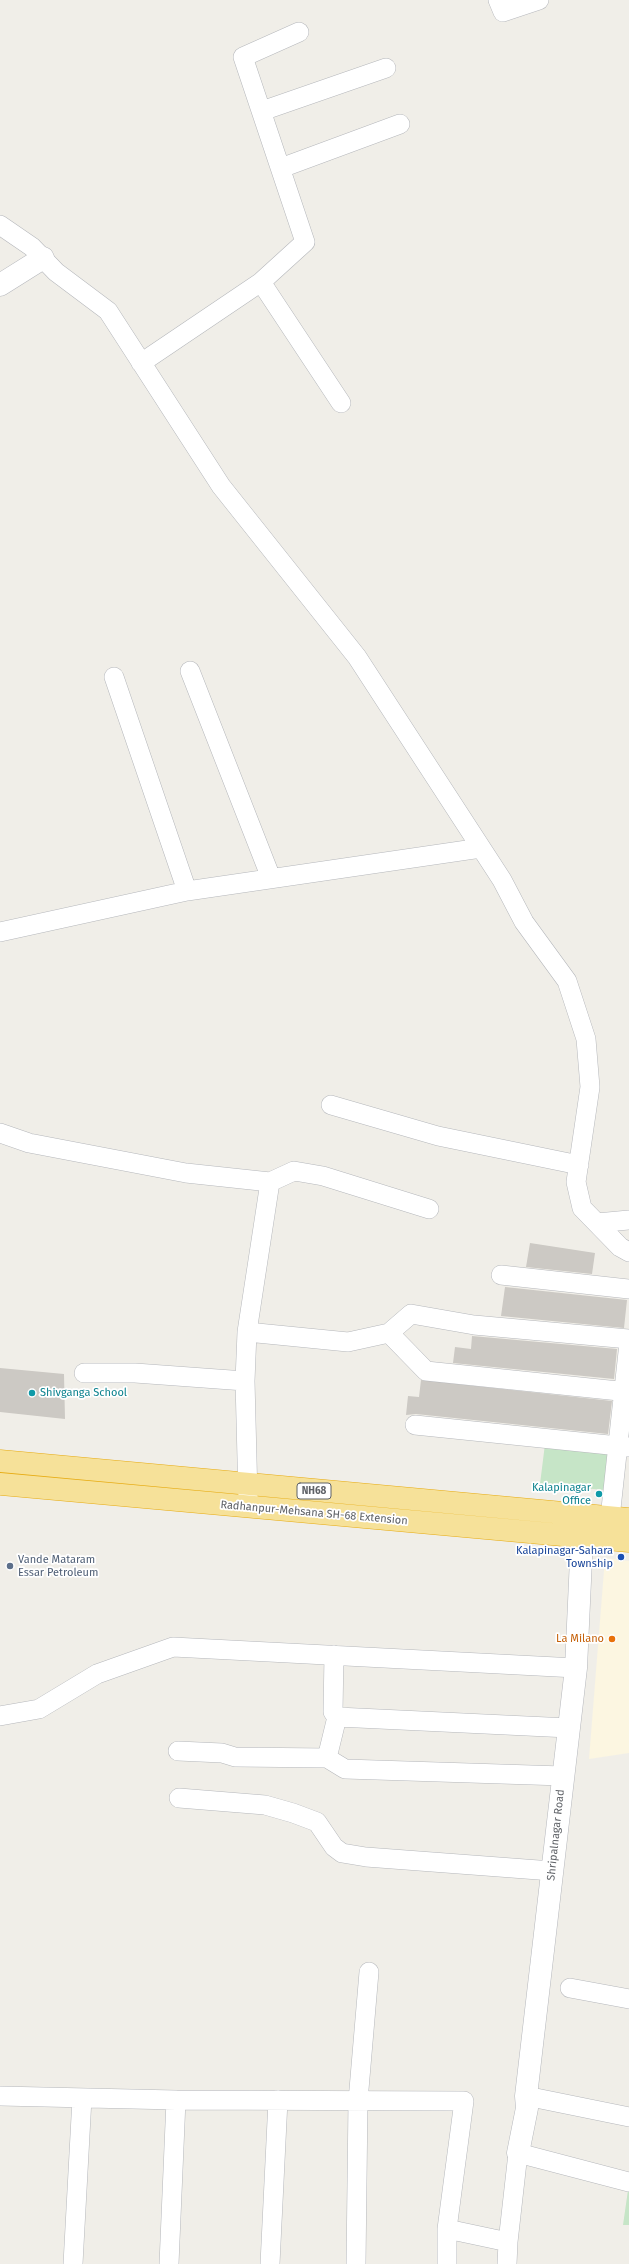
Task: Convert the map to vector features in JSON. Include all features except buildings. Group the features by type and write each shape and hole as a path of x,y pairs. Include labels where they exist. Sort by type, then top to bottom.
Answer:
{"highway":[{"name":"NH68","path":"0,1460 248,1485 619,1518"},
{"name":"Radhanpur-Mehsana SH-68 Extension","path":"0,1484 629,1541"}],"street":[{"path":"498,0 503,12 538,0"},
{"path":"141,363 261,282 305,242 243,57 299,32"},
{"path":"262,111 386,68"},
{"path":"280,168 400,124"},
{"path":"0,225 32,247 56,272 108,311 221,486 357,657 502,880 524,922 566,981 586,1039 590,1087 576,1182 582,1208 620,1247 629,1252"},
{"path":"0,285 43,258"},
{"path":"261,282 341,403"},
{"path":"190,671 271,878"},
{"path":"114,677 186,891"},
{"path":"0,932 186,891 481,848"},
{"path":"331,1105 438,1136 579,1165"},
{"path":"0,1133 29,1144 186,1172 270,1182 294,1171 323,1176 429,1209"},
{"path":"248,1507 245,1381 248,1332 270,1182"},
{"path":"597,1223 629,1220"},
{"path":"501,1275 629,1289"},
{"path":"248,1332 348,1342 389,1333 411,1314 474,1325 629,1339"},
{"path":"389,1333 426,1372 626,1391"},
{"path":"619,1518 629,1344"},
{"path":"84,1374 134,1373 245,1381"},
{"path":"415,1425 623,1446"},
{"name":"Shripalnagar Road","path":"518,2153 527,2108 526,2096 576,1668 582,1537 585,1516"},
{"path":"0,1716 39,1709 97,1674 173,1647 576,1668"},
{"path":"334,1655 333,1712 337,1717 569,1728"},
{"path":"326,1758 337,1717"},
{"path":"178,1751 222,1753 235,1757 326,1758 345,1769 563,1776"},
{"path":"179,1798 265,1805 293,1813 317,1822 334,1847 342,1853 366,1858 552,1871"},
{"path":"356,2264 358,2101 369,1972"},
{"path":"570,1988 629,1999"},
{"path":"0,2096 176,2100 464,2101 447,2229 447,2264"},
{"path":"526,2096 629,2117"},
{"path":"73,2264 82,2098"},
{"path":"169,2264 176,2100"},
{"path":"270,2264 278,2100"},
{"path":"507,2264 518,2153 629,2182"},
{"path":"447,2229 508,2242"}],"shaded area":[{"path":"605,1558 629,1561 629,1753 589,1759"}],"green space":[{"path":"545,1444 609,1451 604,1490 540,1484"},
{"path":"629,2183 629,2225 623,2225"}],"place":[{"name":"Shivganga School","path":"32,1393"},
{"name":"Kalapinagar Office","path":"599,1494"},
{"name":"Kalapinagar-Sahara Township","path":"621,1557"},
{"name":"Vande Mataram Essar Petroleum","path":"10,1566"},
{"name":"La Milano","path":"612,1639"}]}
